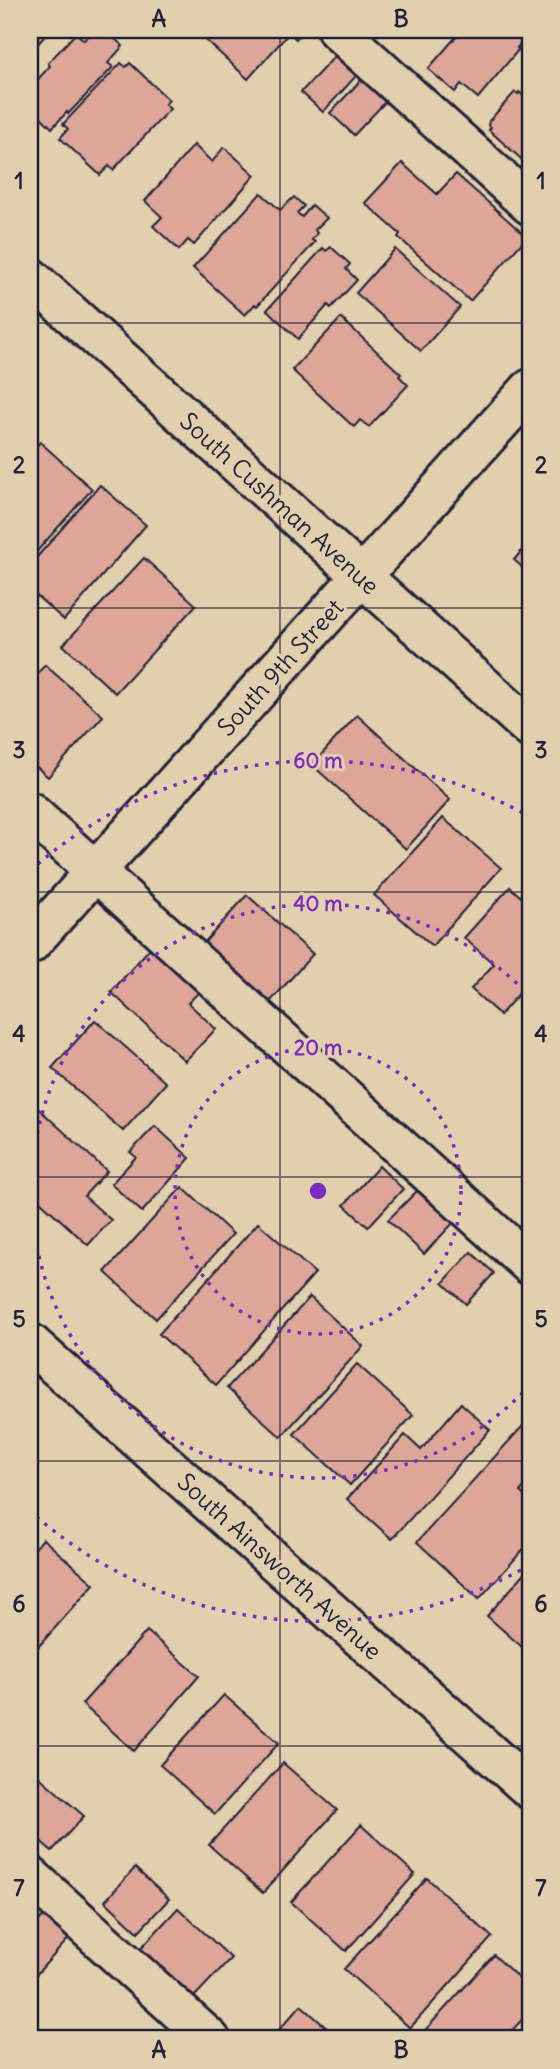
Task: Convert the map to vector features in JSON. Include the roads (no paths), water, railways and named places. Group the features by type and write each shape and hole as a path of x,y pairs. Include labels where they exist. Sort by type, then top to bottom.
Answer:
{"street":[{"path":"337,30 530,205"},
{"name":"South Cushman Avenue","path":"30,277 530,728"},
{"name":"South 9th Street","path":"30,944 530,389"},
{"path":"30,812 530,1265"},
{"name":"South Ainsworth Avenue","path":"30,1343 530,1789"},
{"path":"30,1876 210,2039"}]}
